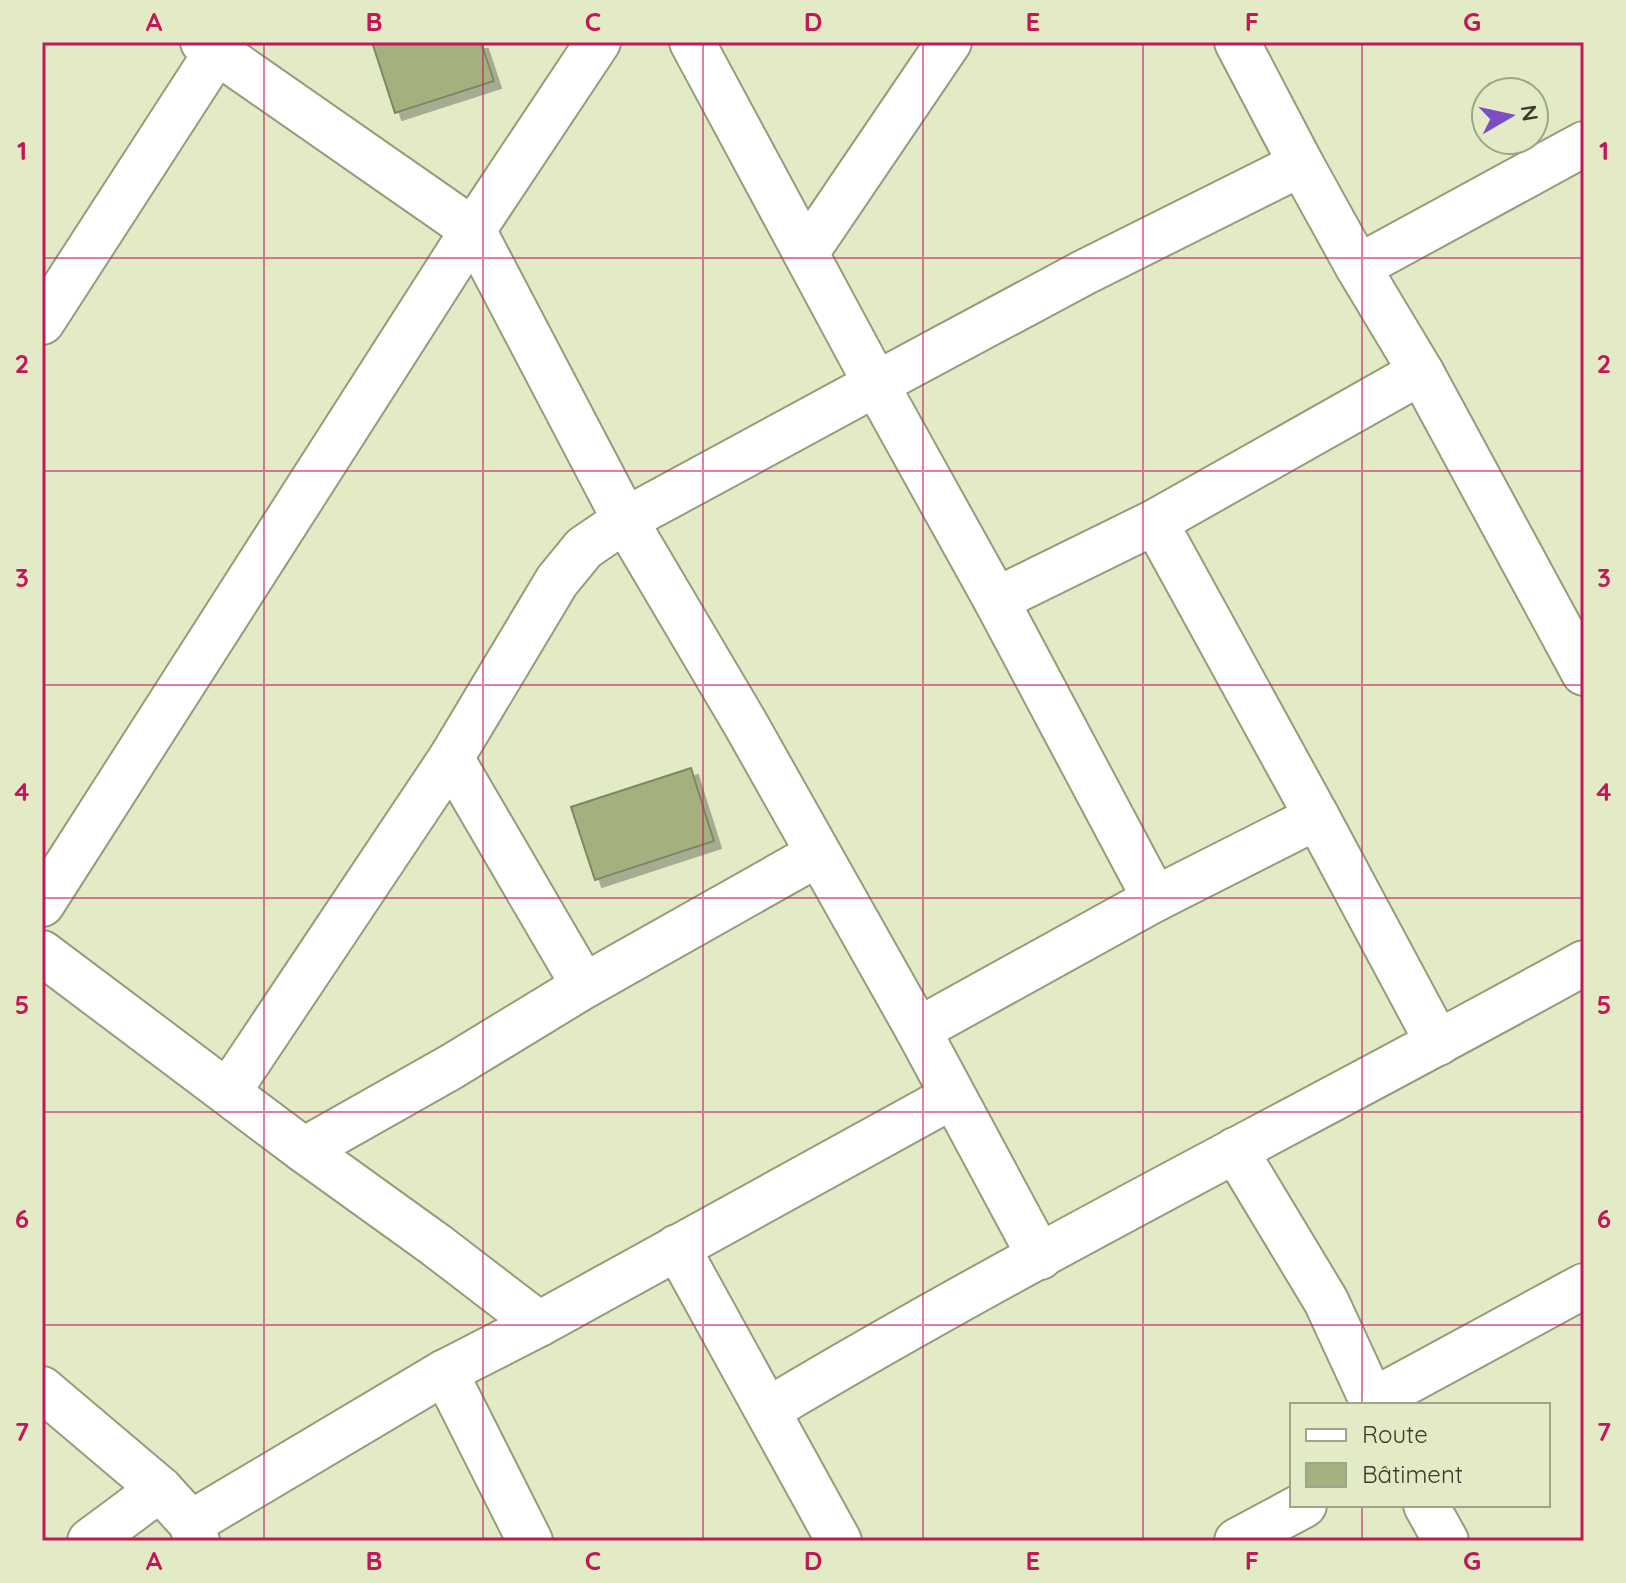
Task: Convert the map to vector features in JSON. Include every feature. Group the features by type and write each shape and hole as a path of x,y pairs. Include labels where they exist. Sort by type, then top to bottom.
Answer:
{"street":[{"path":"42,904 473,230 598,42"},
{"path":"692,42 1155,899"},
{"path":"806,253 949,42"},
{"path":"1237,42 1358,267 1421,372 1581,660"},
{"path":"42,322 214,45 473,230 625,520 745,723 918,1030 1040,1257"},
{"path":"1358,267 1584,144"},
{"path":"228,1092 451,758 557,581 584,548 625,520 1083,273 1301,164"},
{"path":"996,600 1155,522 1421,372"},
{"path":"1155,522 1438,1043"},
{"path":"451,758 584,986"},
{"path":"918,1030 1155,899 1317,817"},
{"path":"304,1150 818,854"},
{"path":"42,953 539,1324"},
{"path":"768,1410 884,1341 1584,963"},
{"path":"42,1389 160,1489 194,1532 445,1372 539,1324 953,1096"},
{"path":"1235,1150 1326,1301 1373,1403 1584,1286"},
{"path":"677,1247 839,1541"},
{"path":"445,1372 530,1541"},
{"path":"90,1541 160,1489"},
{"path":"1237,1541 1300,1507"},
{"path":"1427,1507 1446,1541"}],"building":[{"path":"372,42 481,42 494,81 395,113"},
{"path":"691,768 714,841 595,880 571,807"}]}
